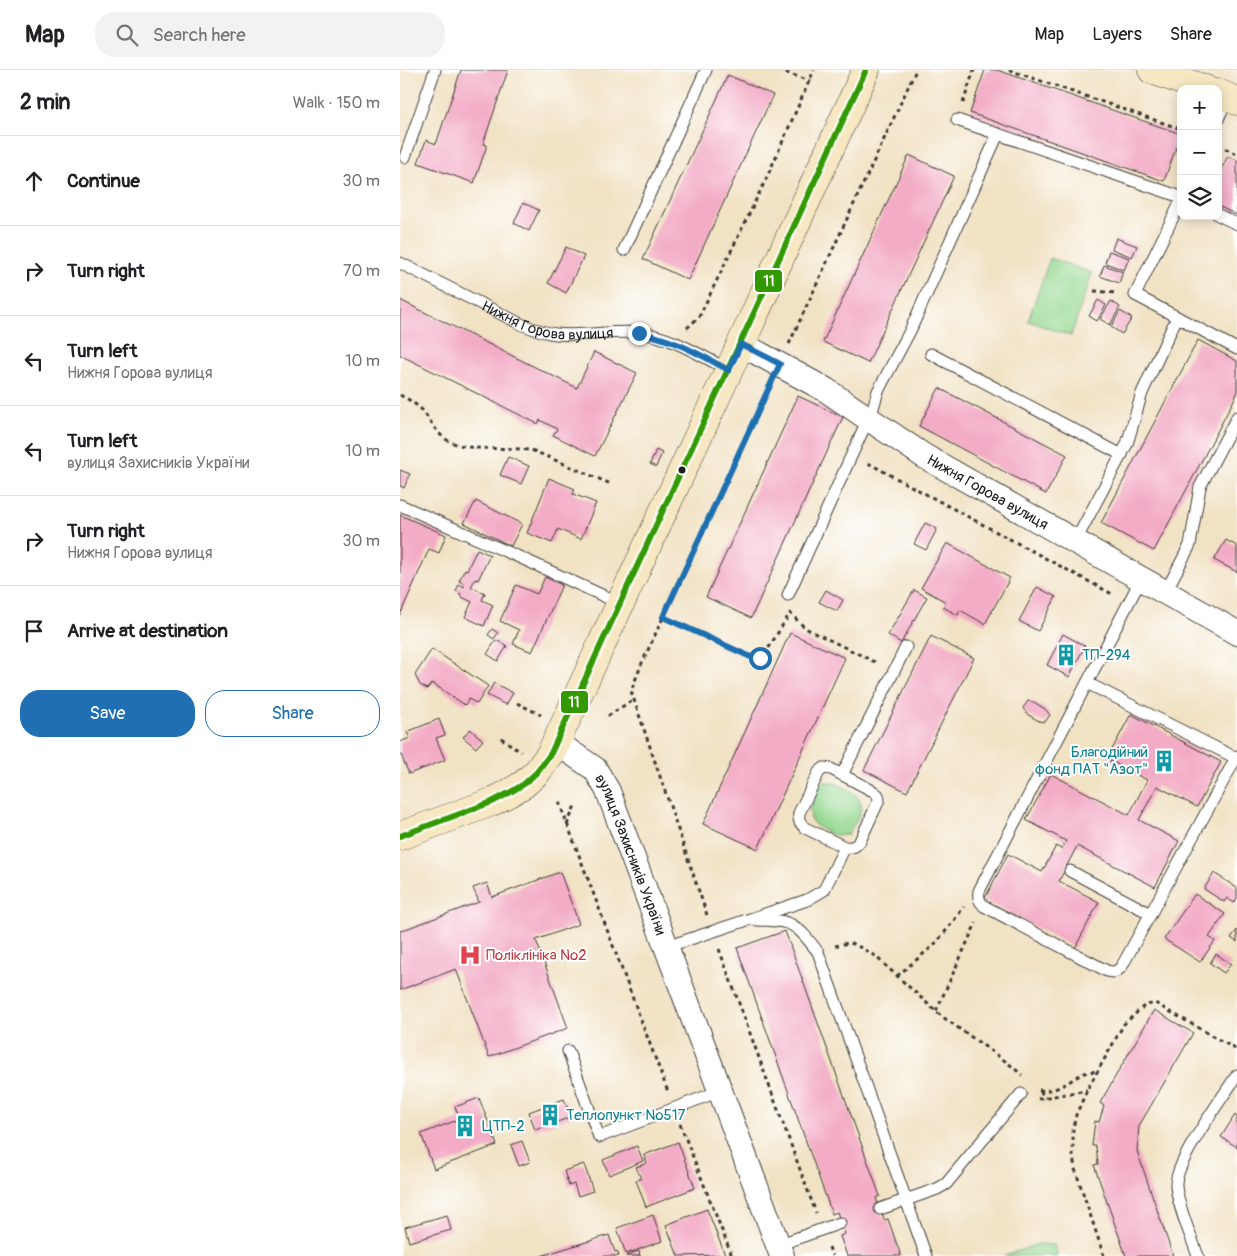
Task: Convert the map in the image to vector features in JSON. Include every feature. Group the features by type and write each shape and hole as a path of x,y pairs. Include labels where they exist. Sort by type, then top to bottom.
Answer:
{"main road":[{"path":"400,836 492,802 509,793 524,784 537,772 557,743 866,70"},
{"path":"1152,70 1186,85"}],"street":[{"name":"Нижня Горова вулиця","path":"741,344 826,390 924,456 1237,634"},
{"name":"вулиця Захисників України","path":"557,743 595,768 608,790 780,1251"}],"lane":[{"path":"405,157 436,70"},
{"path":"624,250 706,70"},
{"path":"957,120 1177,196"},
{"path":"788,595 869,418 878,391 910,331 998,134"},
{"path":"1177,209 1136,295 1237,349"},
{"path":"1222,217 1237,224"},
{"name":"Нижня Горова вулиця","path":"400,263 523,325 538,330 556,334 639,333 653,335 678,344 729,370"},
{"path":"1074,542 1122,455 1148,380 1177,317"},
{"path":"931,354 1122,455"},
{"path":"1165,593 1190,545 1200,486 1237,417"},
{"path":"400,505 620,604"},
{"path":"1087,682 1236,757 1122,966 1118,971 1112,973 982,904 978,897 979,891 1087,682 1141,579"},
{"path":"842,775 906,647"},
{"path":"828,768 878,794 878,806 860,842 851,848 845,847 805,828 798,819 799,813 819,772 828,768"},
{"path":"666,947 807,900 822,892 845,847"},
{"path":"1070,871 1150,914"},
{"path":"748,920 780,921 794,925 802,931 818,952 926,1256"},
{"path":"568,1051 599,1137 720,1091"},
{"path":"1198,1256 1178,1196 1177,1172 1188,1150 1237,1075"},
{"path":"880,1209 946,1184 1022,1094"},
{"path":"780,1251 840,1223"}],"path":[{"path":"778,70 810,80"},
{"path":"678,344 688,325 699,316 767,177 814,70"},
{"path":"832,1256 712,932 631,691 663,617 916,70"},
{"path":"957,120 974,70"},
{"path":"1009,70 1177,128"},
{"path":"1222,147 1237,154"},
{"path":"400,395 418,407 440,435 448,440 468,446 534,451 611,484"},
{"path":"852,454 1129,602"},
{"path":"663,617 753,658 760,658 765,654 790,613 805,628 894,672"},
{"path":"608,716 634,699"},
{"path":"517,703 546,718"},
{"path":"502,738 525,756"},
{"path":"559,802 566,825 732,1256"},
{"path":"566,825 576,803"},
{"path":"897,976 934,945 962,908 969,903 982,904 936,1011"},
{"path":"818,952 842,944 854,944 874,955 936,1011 1008,1063 1025,1078"},
{"path":"1104,1256 1080,1188 1072,1140 1074,1122 1087,1090 1124,1024 1144,1006 1150,1003 1160,1004 1237,1050"},
{"path":"1039,1090 1051,1091 1064,1086 1088,1071 1097,1072"},
{"path":"1032,1084 1046,1098"},
{"path":"1013,1104 1087,1090"}],"green space":[{"path":"1050,258 1092,273 1071,336 1028,321"},
{"path":"821,783 838,784 854,793 859,799 861,809 848,834 833,834 819,828 811,821 810,808"},
{"path":"1038,1244 1054,1245 1058,1256 1004,1256"}],"building":[{"path":"461,70 508,70 483,144 487,145 474,183 418,163 426,140 436,144"},
{"path":"985,70 997,70 1177,133 1177,145 1164,181 970,113"},
{"path":"728,75 773,95 688,280 643,259"},
{"path":"909,155 954,176 868,363 823,342"},
{"path":"1228,156 1237,160 1237,215 1222,208 1222,167"},
{"path":"523,203 539,210 529,231 514,223"},
{"path":"1116,238 1137,246 1132,257 1112,249"},
{"path":"566,247 584,256 566,293 548,283"},
{"path":"1109,251 1129,258 1124,270 1105,263"},
{"path":"1104,265 1123,272 1119,283 1100,276"},
{"path":"400,300 577,388 594,352 637,373 595,456 553,435 557,429 540,420 538,424 400,355"},
{"path":"1098,300 1106,305 1097,321 1089,316"},
{"path":"1111,301 1120,307 1110,325 1100,319"},
{"path":"1120,311 1132,318 1122,334 1111,327"},
{"path":"1198,340 1237,361 1237,394 1154,551 1101,523"},
{"path":"939,388 1067,455 1046,494 919,426"},
{"path":"798,396 843,417 751,618 706,597"},
{"path":"656,450 662,453 656,467 650,464"},
{"path":"508,457 529,466 521,484 500,475"},
{"path":"400,470 410,474 404,488 400,486"},
{"path":"549,478 575,489 573,494 596,503 581,539 558,529 552,543 527,533"},
{"path":"476,501 522,524 511,546 464,523"},
{"path":"400,515 446,535 439,553 429,549 400,615"},
{"path":"925,523 937,529 926,550 914,544"},
{"path":"1226,540 1237,546 1237,572 1214,560"},
{"path":"947,543 1010,578 985,624 960,610 958,615 943,607 946,602 921,588"},
{"path":"477,549 490,555 478,580 475,579 471,587 485,593 482,600 493,605 484,626 465,617 472,602 460,596 461,594 456,591 459,584 464,587 465,584 459,581 465,569 467,570"},
{"path":"545,577 562,585 532,652 513,644 519,630 500,621 516,585 537,594"},
{"path":"1037,587 1056,597 1038,631 1019,621"},
{"path":"826,590 843,600 837,611 819,602"},
{"path":"914,590 927,597 901,643 888,635"},
{"path":"492,629 498,633 494,639 488,635"},
{"path":"790,633 845,658 758,849 703,824"},
{"name":"ТП-294","path":"1063,634 1085,646 1069,677 1047,665"},
{"path":"931,636 974,658 907,792 864,770"},
{"path":"496,640 507,646 498,661 487,654"},
{"path":"432,649 488,686 477,704 469,699 465,705 432,683 427,689 420,685 415,675"},
{"path":"494,683 513,693 506,705 487,695"},
{"path":"1028,701 1034,702 1046,710 1050,715 1045,722 1039,721 1027,714 1023,708"},
{"path":"1131,714 1221,762 1197,807 1157,786 1139,820 1179,841 1155,887 1077,846 1059,881 1099,902 1075,948 984,900 1008,854 1042,872 1056,846 1061,849 1066,841 1026,820 1051,774 1129,815 1147,780 1107,759"},
{"path":"439,719 445,735 436,738 445,760 409,774 400,756 400,742 410,738 407,732"},
{"path":"470,729 483,740 476,748 463,737"},
{"name":"Поліклініка №2","path":"560,872 579,924 536,940 568,1028 489,1057 456,969 400,990 400,931 479,902 473,888 487,883 492,897"},
{"path":"1214,873 1237,888 1237,898 1234,903 1227,898 1224,902 1204,889"},
{"path":"1195,894 1225,914 1209,937 1215,941 1200,962 1164,939"},
{"path":"1237,930 1237,942 1231,938"},
{"path":"785,931 880,1196 876,1198 884,1220 888,1219 901,1256 847,1256 840,1236 845,1234 837,1212 832,1214 737,948"},
{"path":"1216,954 1231,964 1224,973 1210,963"},
{"path":"1154,1010 1193,1033 1139,1126 1137,1151 1173,1256 1126,1256 1094,1165 1098,1164 1096,1146 1092,1146 1095,1121 1099,1122 1104,1106 1100,1103"},
{"name":"ЦТП-2","path":"479,1098 497,1145 434,1169 421,1134 460,1119 455,1107"},
{"name":"Теплопункт №517","path":"564,1099 571,1117 535,1130 529,1112"},
{"path":"1235,1115 1237,1117 1237,1147 1221,1137"},
{"path":"522,1141 530,1162 519,1166 511,1145"},
{"path":"678,1142 695,1188 646,1207 636,1180 641,1179 636,1167 647,1163 644,1155"},
{"path":"637,1146 643,1161 609,1175 603,1160"},
{"path":"584,1164 593,1191 578,1196 574,1184 569,1186 564,1171"},
{"path":"707,1209 725,1255 678,1256 666,1225"},
{"path":"447,1215 451,1230 409,1242 405,1227"},
{"path":"653,1215 662,1241 626,1254 617,1228"},
{"path":"609,1235 615,1252 617,1251 619,1256 541,1256"},
{"path":"639,1251 640,1256 626,1256"}],"transit line":[{"name":"11","path":"400,836 492,802 509,793 524,784 537,772 551,753 866,70"}],"place":[{"name":"ТП-294","path":"1066,655"},
{"name":"Благодійний фонд ПАТ \"Азот\"","path":"1164,761"},
{"name":"Поліклініка №2","path":"470,955"},
{"name":"Теплопункт №517","path":"550,1115"},
{"name":"ЦТП-2","path":"465,1126"}],"route":[{"path":"639,333 664,338 729,370 741,344 780,364 663,617 753,658 760,658"}]}
